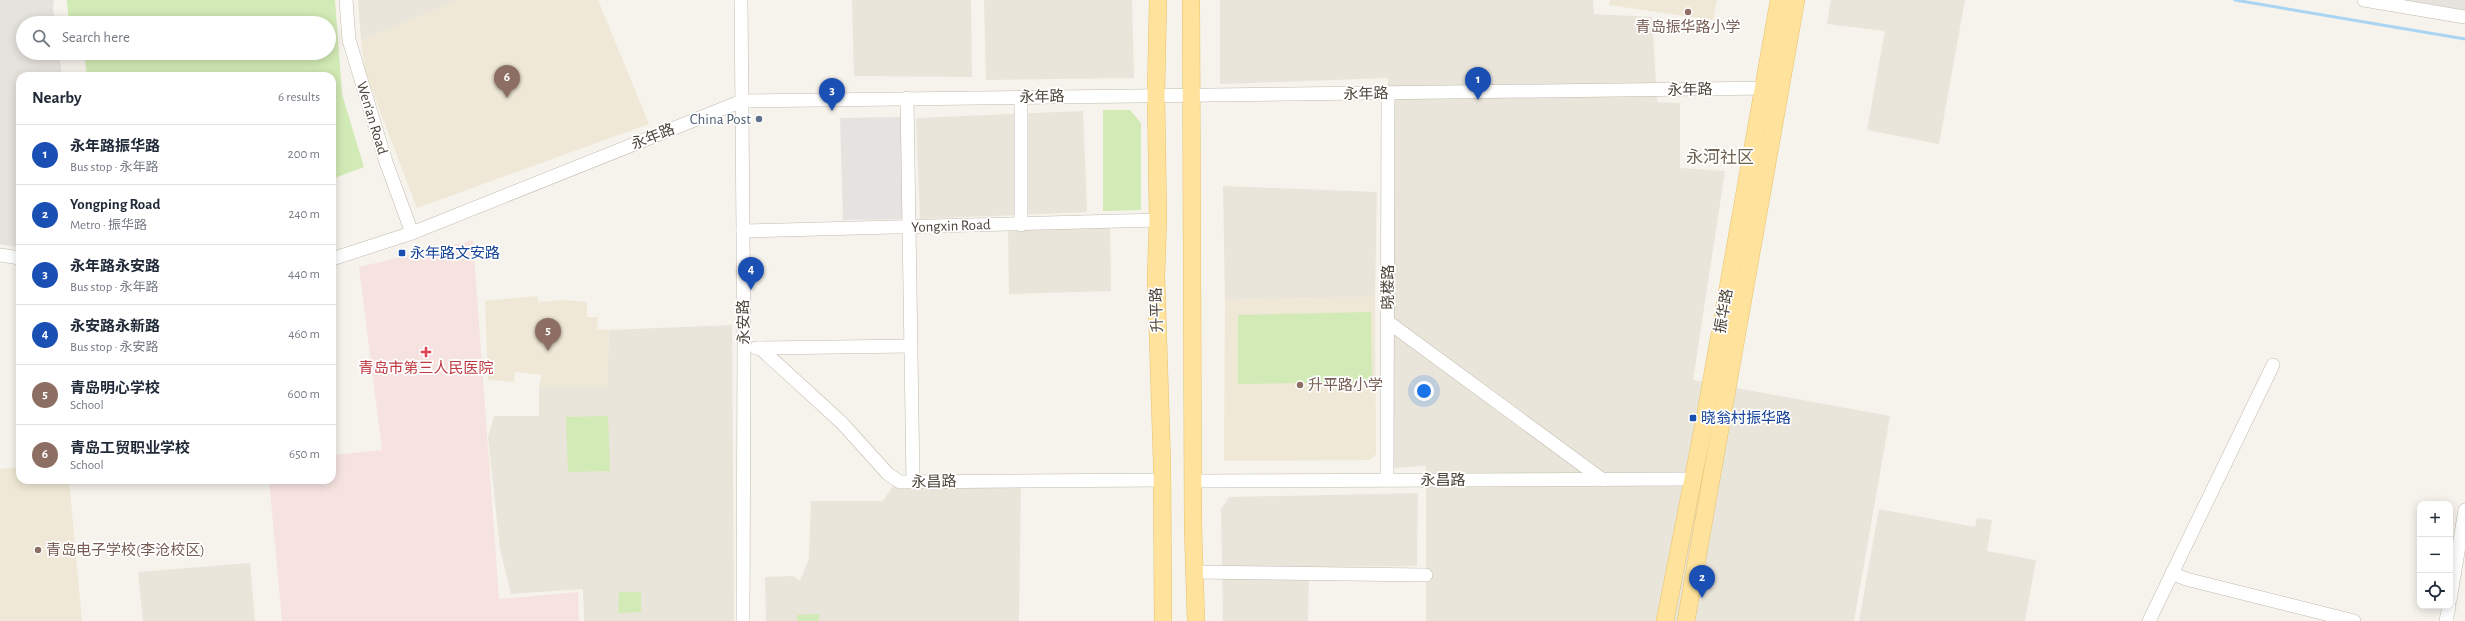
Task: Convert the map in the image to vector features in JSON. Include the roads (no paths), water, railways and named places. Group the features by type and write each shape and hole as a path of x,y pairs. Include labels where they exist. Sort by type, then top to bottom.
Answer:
{"main road":[{"name":"升平路","path":"1158,0 1156,95 1158,220 1156,276 1162,480 1162,621"},
{"path":"1192,0 1190,97 1196,621"},
{"name":"振华路","path":"1665,621 1765,89 1780,0"},
{"name":"振华路","path":"1686,621 1702,522 1782,88 1796,0"}],"street":[{"name":"Wen'an Road","path":"346,0 349,40 386,162 412,233"},
{"name":"永安路","path":"741,0 744,348 743,621"},
{"path":"2364,0 2465,17"},
{"name":"永年路","path":"336,258 412,233 742,101 1156,95 1190,97 1782,88"},
{"name":"晓楼路","path":"1387,480 1388,94"},
{"path":"1021,97 1022,225"},
{"path":"907,98 914,482"},
{"name":"Yongxin Road","path":"743,231 909,228 1158,220"},
{"path":"0,255 16,257"},
{"path":"1388,322 1603,480"},
{"path":"744,348 911,346"},
{"name":"永昌路","path":"760,348 842,423 888,474 900,482 1162,480"},
{"path":"2149,621 2273,365"},
{"name":"永昌路","path":"1194,481 1692,479"},
{"path":"2453,582 2465,510"},
{"path":"1195,572 1426,575"},
{"path":"2172,573 2186,579 2354,621"},
{"path":"2446,621 2448,609"}],"waterway":[{"path":"2235,0 2465,39"}],"place":[{"name":"青岛振华路小学","path":"1688,12"},
{"name":"青岛工贸职业学校","path":"507,98"},
{"name":"永年路振华路","path":"1478,100"},
{"name":"永年路永安路","path":"832,111"},
{"name":"China Post","path":"759,119"},
{"name":"永年路文安路","path":"402,253"},
{"name":"永安路永新路","path":"751,290"},
{"name":"青岛明心学校","path":"548,351"},
{"name":"青岛市第三人民医院","path":"426,352"},
{"name":"升平路小学","path":"1300,385"},
{"name":"晓翁村振华路","path":"1693,418"},
{"name":"青岛电子学校(李沧校区)","path":"38,550"},
{"name":"Yongping Road","path":"1702,598"}],"district":[{"name":"永河社区","path":"1720,157"}]}
